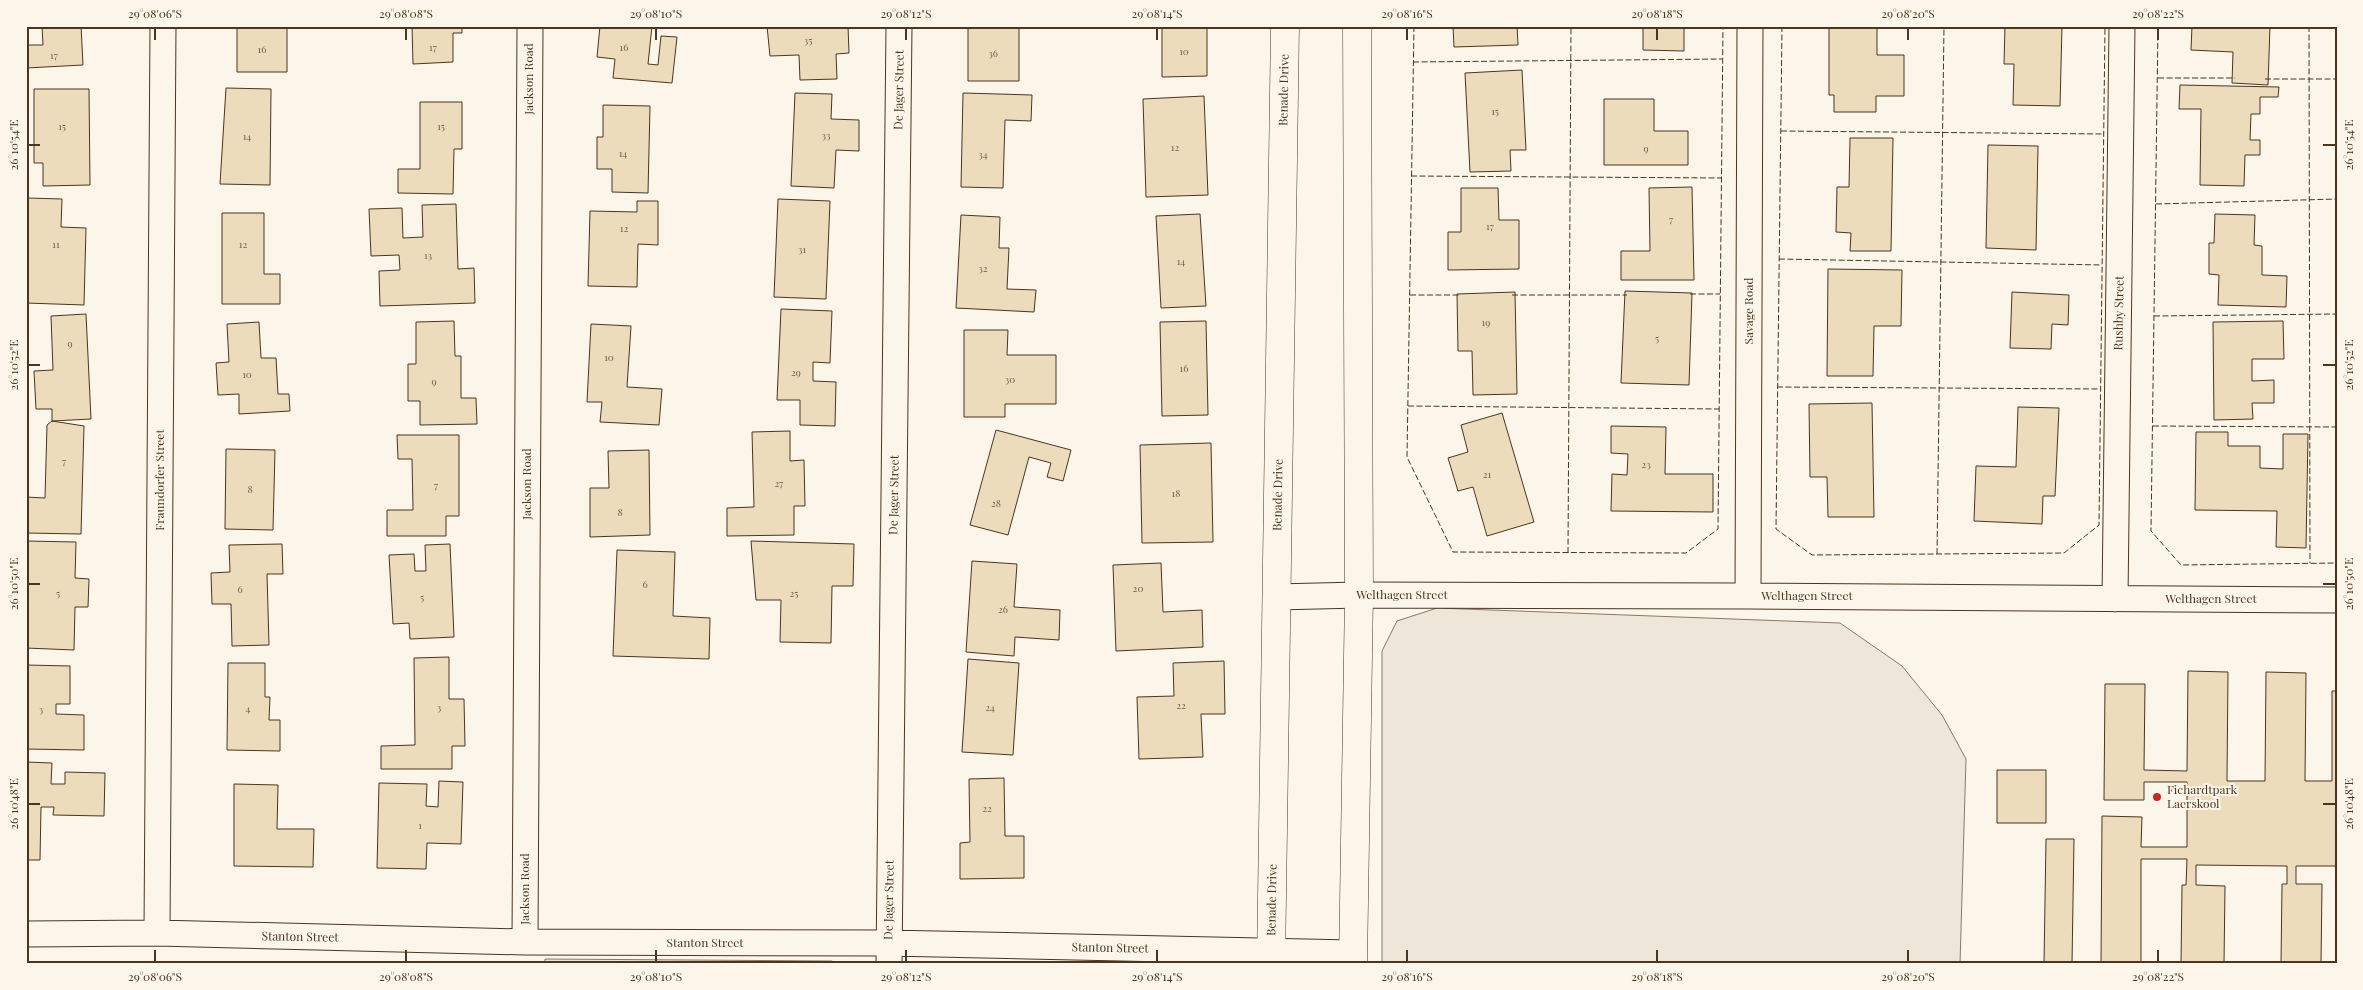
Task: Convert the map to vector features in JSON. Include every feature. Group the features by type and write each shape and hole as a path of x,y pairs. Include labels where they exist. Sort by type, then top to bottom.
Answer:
{"street":[{"name":"Fraundorfer Street","path":"156,933 163,26"},
{"name":"Jackson Road","path":"525,942 530,26"},
{"name":"De Jager Street","path":"889,953 899,26"},
{"name":"Benade Drive","path":"1271,958 1285,26"},
{"path":"1353,959 1359,595 1357,26"},
{"name":"Savage Road","path":"1748,596 1750,26"},
{"name":"Rushby Street","path":"2115,599 2122,26"},
{"name":"Welthagen Street","path":"1276,597 1359,595 1748,596 2337,600"},
{"name":"Stanton Street","path":"26,934 156,933 889,953 1353,959"}],"shaded area":[{"path":"1437,608 1840,623 1902,666 1942,715 1966,759 1960,964 1382,964 1382,651 1397,621"},
{"path":"545,959 832,961 836,964 545,964"}],"building":[{"path":"42,26 81,26 83,65 26,68 26,45 43,45"},
{"path":"237,26 287,26 287,72 237,72"},
{"path":"412,26 462,26 462,33 453,33 453,62 413,64"},
{"path":"600,26 652,26 648,64 658,65 661,36 677,37 672,83 613,78 615,59 597,57"},
{"path":"767,26 848,26 849,53 836,54 837,79 800,80 799,55 770,56"},
{"path":"968,26 1019,26 1019,81 968,81"},
{"path":"1162,26 1207,26 1207,76 1162,77"},
{"path":"1453,26 1517,26 1518,45 1454,47"},
{"path":"1643,26 1684,26 1684,51 1643,50"},
{"path":"1829,26 1877,26 1877,55 1904,55 1904,96 1876,96 1876,112 1834,112 1834,95 1829,95"},
{"path":"2005,26 2062,26 2060,106 2013,105 2014,64 2004,64"},
{"path":"2192,26 2270,26 2268,85 2232,83 2233,52 2191,50"},
{"path":"1522,70 1526,150 1510,150 1511,171 1470,172 1465,73"},
{"path":"2180,85 2279,87 2278,97 2260,97 2260,114 2251,114 2250,140 2260,140 2260,155 2245,155 2244,186 2200,185 2201,109 2179,109"},
{"path":"226,88 271,89 270,185 220,184"},
{"path":"34,89 89,89 90,185 43,186 43,163 34,163"},
{"path":"795,93 832,94 831,119 859,120 859,151 836,150 834,188 791,186"},
{"path":"963,93 1032,95 1031,121 1005,120 1003,188 961,187"},
{"path":"1204,96 1208,195 1146,197 1143,99"},
{"path":"1604,99 1654,99 1654,131 1688,131 1688,165 1604,165"},
{"path":"420,102 462,102 462,149 454,149 453,194 398,193 398,169 420,169"},
{"path":"603,105 650,106 648,193 612,192 612,169 597,169 597,137 603,137"},
{"path":"1850,138 1893,138 1891,251 1850,251 1851,233 1836,232 1837,187 1849,187"},
{"path":"1988,145 2038,146 2036,250 1986,248"},
{"path":"1692,187 1694,280 1621,280 1621,251 1650,251 1649,188"},
{"path":"1461,188 1498,188 1499,220 1519,220 1519,269 1448,270 1448,232 1461,232"},
{"path":"28,198 62,199 61,227 86,228 84,305 26,303"},
{"path":"778,199 830,201 826,299 774,297"},
{"path":"637,201 658,201 658,245 638,244 637,287 588,286 590,211 637,212"},
{"path":"456,204 458,269 474,268 475,303 380,306 379,271 400,270 399,255 371,256 369,209 402,208 403,238 423,237 422,205"},
{"path":"222,213 264,213 264,274 280,274 280,304 222,304"},
{"path":"1200,214 1206,306 1161,308 1156,216"},
{"path":"2215,214 2255,215 2254,245 2262,246 2262,275 2287,276 2286,307 2218,305 2219,275 2209,274 2209,243 2214,243"},
{"path":"961,215 1000,217 999,248 1009,248 1007,289 1036,290 1034,312 956,308"},
{"path":"1828,269 1902,270 1901,326 1874,326 1873,376 1827,376"},
{"path":"1625,291 1692,293 1689,385 1621,383"},
{"path":"1515,292 1517,394 1473,395 1472,351 1458,351 1457,294"},
{"path":"2012,292 2069,295 2068,325 2052,324 2051,349 2010,348"},
{"path":"781,309 832,311 830,363 813,362 813,381 836,382 835,426 800,425 800,400 777,400"},
{"path":"86,314 91,419 52,421 52,409 36,409 34,371 53,370 51,316"},
{"path":"454,321 455,356 461,356 461,398 476,398 477,424 420,425 420,401 408,401 408,364 416,364 416,322"},
{"path":"1206,321 1208,415 1162,416 1160,322"},
{"path":"2283,321 2284,359 2252,359 2252,381 2274,380 2274,403 2252,403 2253,419 2214,420 2213,322"},
{"path":"259,322 261,358 276,358 278,394 289,394 290,411 239,414 239,394 218,395 216,363 229,362 227,324"},
{"path":"591,324 631,326 627,387 662,389 659,425 600,422 602,402 587,402"},
{"path":"964,330 1008,330 1007,355 1056,355 1056,404 1005,404 1005,417 964,417"},
{"path":"1872,403 1874,517 1828,517 1827,477 1810,477 1809,404"},
{"path":"2018,407 2059,408 2055,496 2043,496 2042,524 1974,521 1976,466 2016,467"},
{"path":"1502,413 1534,522 1487,536 1473,487 1458,491 1448,458 1468,452 1461,425"},
{"path":"52,421 84,426 81,534 26,533 26,497 45,498 47,425"},
{"path":"1611,426 1666,427 1665,474 1713,474 1713,512 1611,511 1612,474 1627,475 1628,454 1611,453"},
{"path":"996,430 1071,450 1063,481 1047,477 1051,463 1029,457 1008,535 970,525"},
{"path":"790,431 790,461 804,460 805,506 794,506 794,535 727,536 727,508 754,507 752,432"},
{"path":"2196,432 2228,432 2228,446 2260,446 2260,468 2283,469 2283,434 2308,434 2306,548 2276,547 2277,511 2195,510"},
{"path":"397,435 459,435 459,516 446,516 446,536 387,536 387,510 413,510 412,459 398,459"},
{"path":"1211,443 1213,542 1142,543 1140,445"},
{"path":"226,449 275,450 273,530 225,529"},
{"path":"649,450 650,535 590,537 590,488 609,488 608,451"},
{"path":"26,541 76,542 75,578 89,579 88,607 75,607 74,650 26,648"},
{"path":"751,541 854,544 853,586 832,586 831,643 780,642 781,600 756,600"},
{"path":"282,544 283,574 267,574 269,645 232,646 231,604 212,604 211,573 230,572 229,545"},
{"path":"450,544 454,637 410,639 409,623 393,624 389,555 414,554 415,571 426,571 425,545"},
{"path":"617,550 675,552 673,616 710,618 709,659 613,656"},
{"path":"972,561 1017,564 1014,607 1060,610 1059,640 1015,637 1014,656 966,652"},
{"path":"1161,563 1163,612 1202,610 1203,647 1116,651 1113,565"},
{"path":"449,657 449,699 464,699 465,746 452,746 452,769 381,769 381,746 415,745 414,658"},
{"path":"968,659 1019,663 1013,755 962,752"},
{"path":"1224,661 1225,714 1201,714 1203,757 1139,759 1137,697 1174,696 1173,663"},
{"path":"228,663 265,663 265,697 270,697 269,720 280,720 280,751 227,750"},
{"path":"26,665 70,666 70,704 56,704 56,714 84,715 84,750 26,749"},
{"path":"2188,671 2228,672 2227,781 2265,781 2266,672 2306,673 2305,781 2332,781 2332,691 2337,691 2337,866 2296,866 2296,884 2322,884 2321,964 2281,964 2282,884 2287,884 2287,866 2196,865 2196,885 2225,886 2224,964 2181,964 2182,885 2186,885 2187,859 2141,859 2141,964 2101,964 2102,816 2142,817 2141,847 2187,847 2187,782 2144,782 2144,800 2104,800 2105,684 2145,684 2144,770 2187,771"},
{"path":"26,762 52,763 51,784 65,784 65,772 105,773 104,816 53,815 54,807 41,807 40,860 26,860"},
{"path":"1997,770 2046,770 2046,823 1997,823"},
{"path":"1004,778 1005,836 1024,836 1024,878 960,879 960,843 970,842 969,779"},
{"path":"439,781 463,782 461,844 427,843 426,869 377,868 379,783 427,784 426,806 438,807"},
{"path":"234,784 278,785 277,829 314,829 313,867 234,866"},
{"path":"2046,839 2074,839 2072,964 2044,964"}],"fence":[{"path":"1414,26 1407,457 1453,552 1686,553 1718,529 1723,26"},
{"path":"1568,553 1571,26"},
{"path":"1782,26 1776,529 1812,555 2064,553 2099,525 2105,26"},
{"path":"1937,554 1944,26"},
{"path":"2158,26 2151,531 2181,565 2337,563"},
{"path":"2309,26 2310,563"},
{"path":"1413,62 1722,59"},
{"path":"2158,78 2235,78"},
{"path":"2265,79 2337,79"},
{"path":"1781,131 2104,134"},
{"path":"1411,176 1721,178"},
{"path":"2156,204 2337,199"},
{"path":"1779,259 2102,265"},
{"path":"1690,294 1720,294"},
{"path":"1410,295 1460,295"},
{"path":"1512,295 1627,295"},
{"path":"2154,316 2337,314"},
{"path":"1777,387 2101,389"},
{"path":"1408,406 1719,409"},
{"path":"2153,426 2337,427"}],"place":[{"name":"Fichardtpark Laerskool","path":"2157,797"}]}
